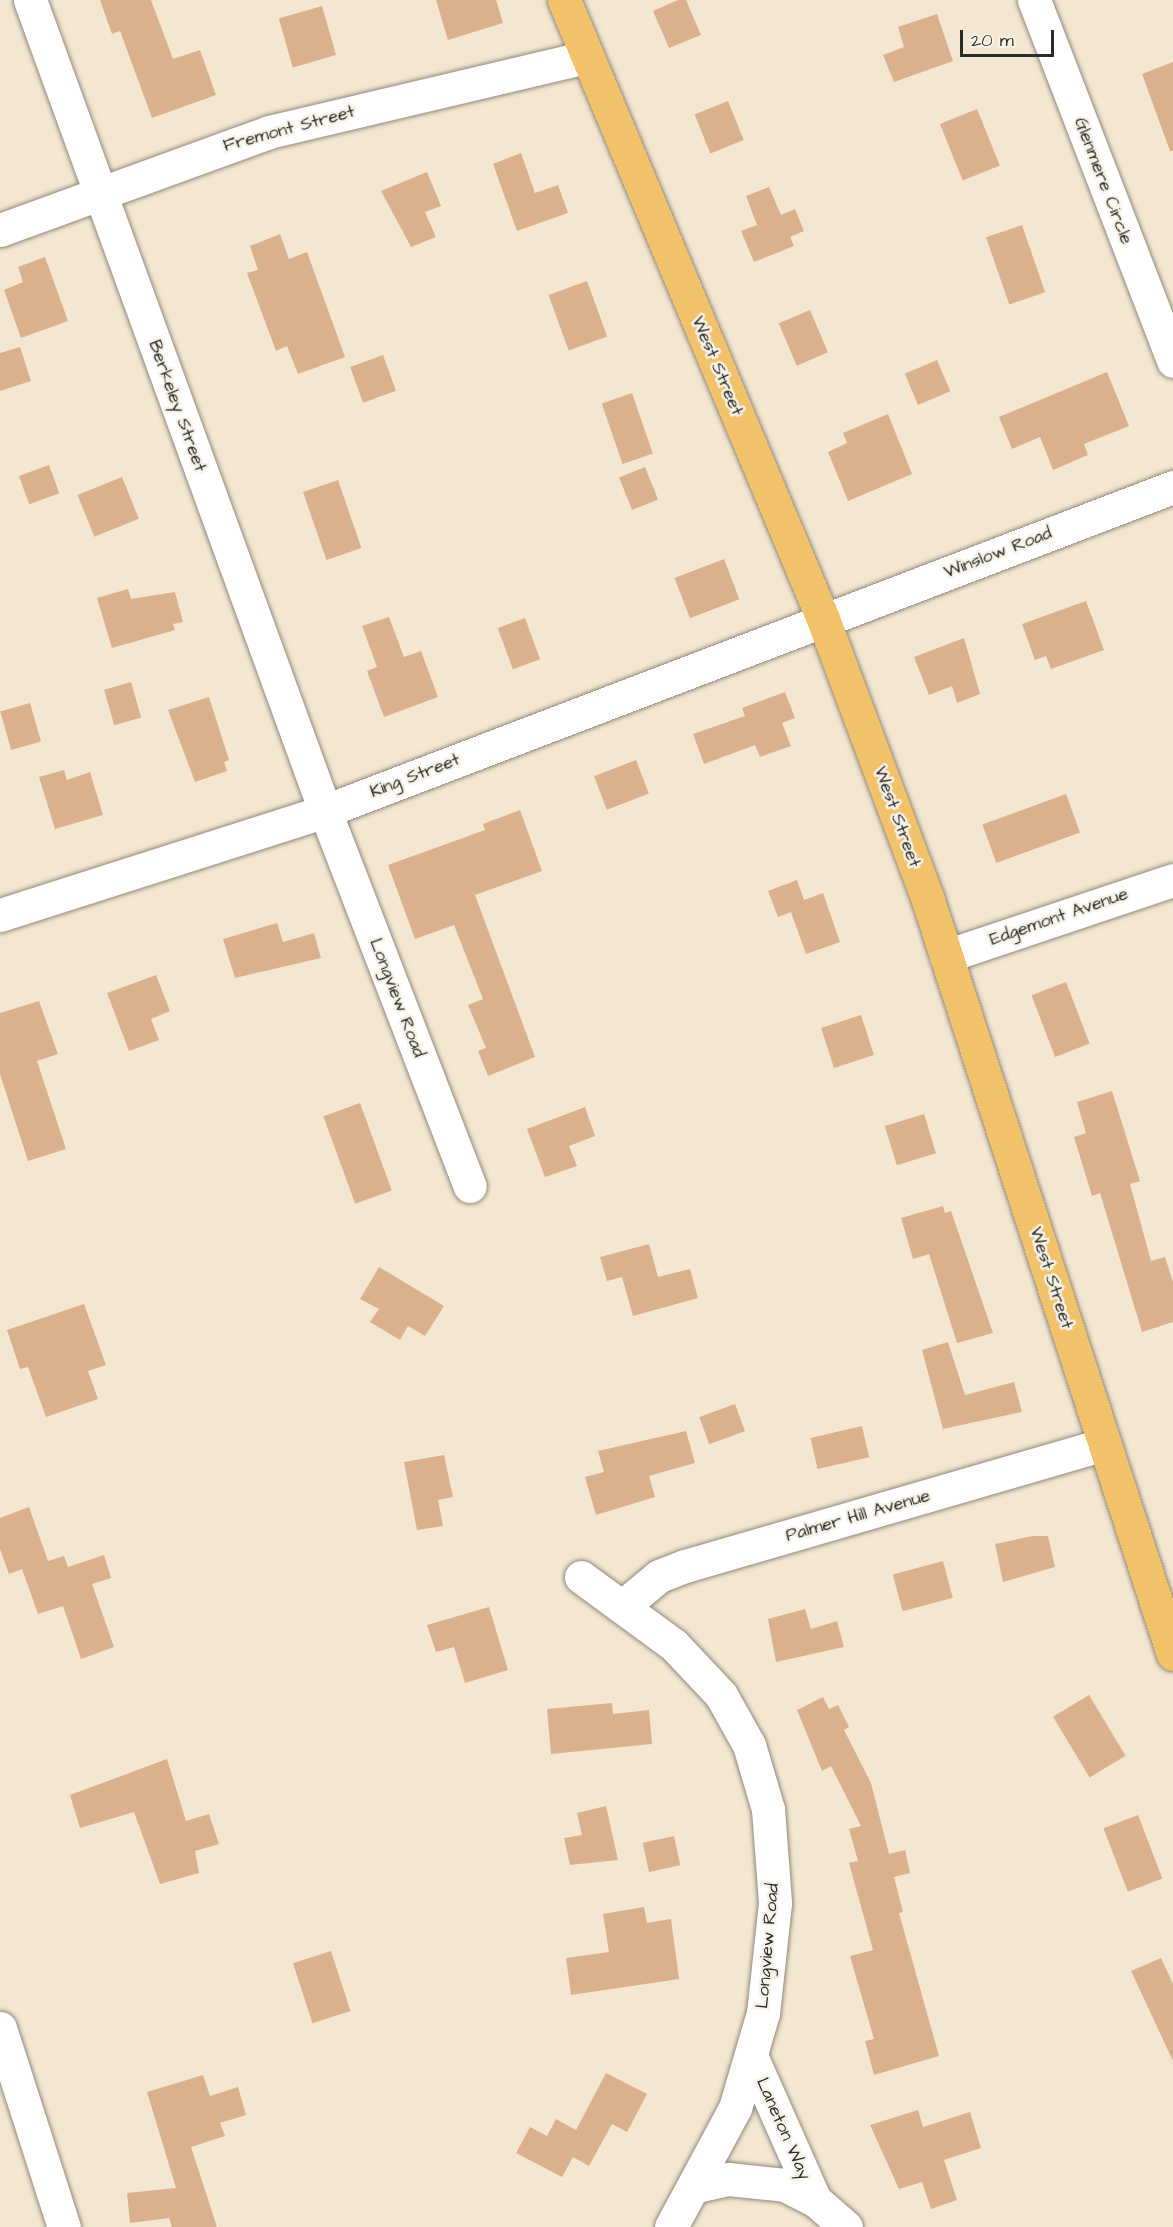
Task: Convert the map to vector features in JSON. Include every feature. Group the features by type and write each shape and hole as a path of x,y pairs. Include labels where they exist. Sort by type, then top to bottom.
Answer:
{"main road":[{"name":"West Street","path":"564,0 824,619 946,956 1173,1654"}],"street":[{"name":"Berkeley Street","path":"30,0 325,811"},
{"name":"Glenmere Circle","path":"1034,0 1173,361"},
{"name":"Fremont Street","path":"0,230 99,192 269,132 587,57"},
{"name":"Winslow Road","path":"824,619 1173,487"},
{"name":"King Street","path":"0,915 325,811 824,619"},
{"name":"Longview Road","path":"325,811 470,1186"},
{"name":"Edgemont Avenue","path":"946,956 1173,880"},
{"name":"Palmer Hill Avenue","path":"622,1607 658,1576 685,1566 1105,1444"},
{"name":"Longview Road","path":"581,1577 674,1646 722,1695 749,1744 763,1787 775,1903 752,2058 718,2149 671,2227"},
{"path":"0,2028 64,2227"},
{"name":"Laneton Way","path":"752,2058 815,2200"},
{"name":"Laneton Way","path":"697,2186 759,2180 815,2200 846,2227"}],"building":[{"path":"100,0 151,0 173,59 200,50 216,95 152,118 120,31 112,34"},
{"path":"436,0 496,0 503,23 448,40"},
{"path":"678,0 686,0 701,35 669,48 653,11"},
{"path":"322,6 336,55 293,67 279,18"},
{"path":"937,14 953,61 894,82 883,55 904,47 898,27"},
{"path":"1173,62 1173,151 1170,151 1142,74"},
{"path":"728,101 744,140 710,153 695,114"},
{"path":"977,109 1000,166 963,181 940,124"},
{"path":"521,153 535,193 558,185 568,213 517,231 493,164"},
{"path":"427,172 441,206 425,212 436,237 411,247 381,191"},
{"path":"769,187 781,215 795,209 804,231 790,237 794,246 754,262 741,231 757,225 746,196"},
{"path":"1022,225 1045,292 1009,305 986,237"},
{"path":"280,234 289,259 307,252 345,357 298,374 287,346 276,351 247,273 258,270 250,246"},
{"path":"45,257 68,321 21,338 4,290 23,282 18,267"},
{"path":"587,281 607,336 569,350 548,295"},
{"path":"810,310 828,352 797,366 779,323"},
{"path":"20,347 31,381 0,391 0,353"},
{"path":"383,355 396,391 363,403 350,367"},
{"path":"937,360 950,391 918,405 905,374"},
{"path":"1107,372 1129,426 1084,444 1088,455 1053,470 1040,437 1012,449 999,417"},
{"path":"632,393 653,454 623,464 602,403"},
{"path":"888,414 912,474 848,501 828,452 847,443 843,433"},
{"path":"49,465 59,493 29,504 19,476"},
{"path":"645,467 658,499 632,510 619,477"},
{"path":"122,477 139,519 94,537 77,495"},
{"path":"338,480 361,548 326,560 303,492"},
{"path":"724,559 739,599 690,618 675,578"},
{"path":"128,589 131,599 175,592 183,622 173,624 175,630 112,648 97,598"},
{"path":"1086,601 1104,650 1051,669 1046,656 1035,660 1022,624"},
{"path":"389,617 404,657 421,651 438,697 384,717 367,671 377,667 362,626"},
{"path":"525,618 540,659 513,669 498,628"},
{"path":"964,638 980,694 957,703 952,686 929,695 914,657"},
{"path":"131,682 141,718 114,725 104,690"},
{"path":"785,692 795,718 782,723 791,746 760,757 755,745 704,764 693,734 745,716 742,708"},
{"path":"209,697 229,760 224,762 227,771 195,782 168,710"},
{"path":"30,703 41,741 11,750 0,712"},
{"path":"636,760 649,794 607,810 594,776"},
{"path":"64,770 67,780 90,772 103,815 55,829 39,777"},
{"path":"1066,794 1080,833 996,863 982,824"},
{"path":"520,810 542,871 475,895 535,1057 488,1076 478,1051 486,1048 468,1005 483,999 454,925 415,939 388,865 485,830 483,824"},
{"path":"797,880 804,900 823,893 840,942 806,954 791,912 778,917 768,891"},
{"path":"277,923 283,942 314,933 321,958 235,978 223,939"},
{"path":"156,975 170,1011 151,1019 159,1040 129,1051 107,993"},
{"path":"1066,982 1090,1044 1055,1057 1031,995"},
{"path":"39,1001 58,1054 37,1061 66,1149 28,1161 0,1074 0,1013"},
{"path":"861,1015 874,1055 834,1068 821,1028"},
{"path":"1112,1091 1140,1181 1130,1184 1151,1261 1165,1257 1173,1282 1173,1322 1142,1332 1100,1193 1092,1196 1074,1137 1086,1133 1077,1102"},
{"path":"360,1103 392,1190 355,1204 323,1116"},
{"path":"585,1107 595,1136 569,1146 577,1166 545,1177 527,1129"},
{"path":"924,1114 936,1153 897,1165 885,1126"},
{"path":"943,1206 945,1213 951,1211 993,1333 957,1343 929,1254 913,1259 901,1218"},
{"path":"649,1244 658,1277 690,1269 698,1298 633,1316 622,1277 607,1281 600,1257"},
{"path":"379,1267 444,1306 425,1336 408,1326 400,1340 370,1322 379,1309 360,1299"},
{"path":"84,1304 106,1365 88,1371 98,1399 46,1417 28,1367 20,1369 7,1330"},
{"path":"948,1342 965,1395 1014,1382 1022,1412 943,1429 922,1350"},
{"path":"735,1404 745,1431 709,1444 699,1417"},
{"path":"862,1426 869,1457 818,1469 810,1438"},
{"path":"686,1431 695,1463 649,1476 655,1497 596,1515 585,1477 604,1472 598,1451"},
{"path":"444,1455 453,1497 438,1500 443,1526 417,1530 404,1462"},
{"path":"29,1507 48,1561 64,1556 68,1567 104,1555 111,1578 92,1584 114,1647 81,1659 63,1606 38,1614 22,1569 9,1574 0,1549 0,1518"},
{"path":"1033,1536 1048,1536 1055,1567 1003,1582 995,1544"},
{"path":"943,1561 953,1598 903,1611 893,1574"},
{"path":"489,1607 508,1670 465,1683 454,1647 436,1652 427,1625"},
{"path":"805,1609 811,1629 837,1621 844,1647 776,1662 768,1619"},
{"path":"1089,1695 1126,1756 1090,1777 1053,1717"},
{"path":"823,1697 829,1709 838,1705 849,1727 844,1730 871,1783 889,1854 905,1850 910,1873 894,1877 903,1912 899,1913 939,2056 874,2075 865,2041 874,2039 850,1956 873,1950 849,1863 858,1861 849,1829 861,1826 831,1766 822,1771 797,1710"},
{"path":"612,1703 613,1714 649,1710 652,1744 551,1754 547,1709"},
{"path":"167,1759 186,1821 209,1814 219,1844 195,1851 199,1873 160,1884 134,1812 80,1828 70,1795"},
{"path":"606,1806 618,1860 570,1865 564,1838 582,1835 577,1813"},
{"path":"1138,1815 1162,1878 1128,1892 1103,1828"},
{"path":"674,1836 680,1865 649,1872 643,1843"},
{"path":"644,1907 647,1923 671,1919 679,1979 571,1995 566,1958 609,1952 603,1914"},
{"path":"331,1951 350,2011 312,2023 293,1963"},
{"path":"1161,1958 1173,1984 1173,2061 1131,1971"},
{"path":"606,2073 647,2094 627,2132 612,2124 589,2166 573,2157 562,2177 516,2153 530,2127 547,2136 556,2119 576,2130"},
{"path":"203,2075 210,2096 238,2087 246,2115 220,2123 225,2136 191,2147 217,2227 172,2227 169,2218 130,2223 127,2193 176,2188 147,2092"},
{"path":"918,2110 923,2127 970,2112 981,2148 944,2160 957,2200 931,2209 922,2182 899,2189 870,2125"}]}
